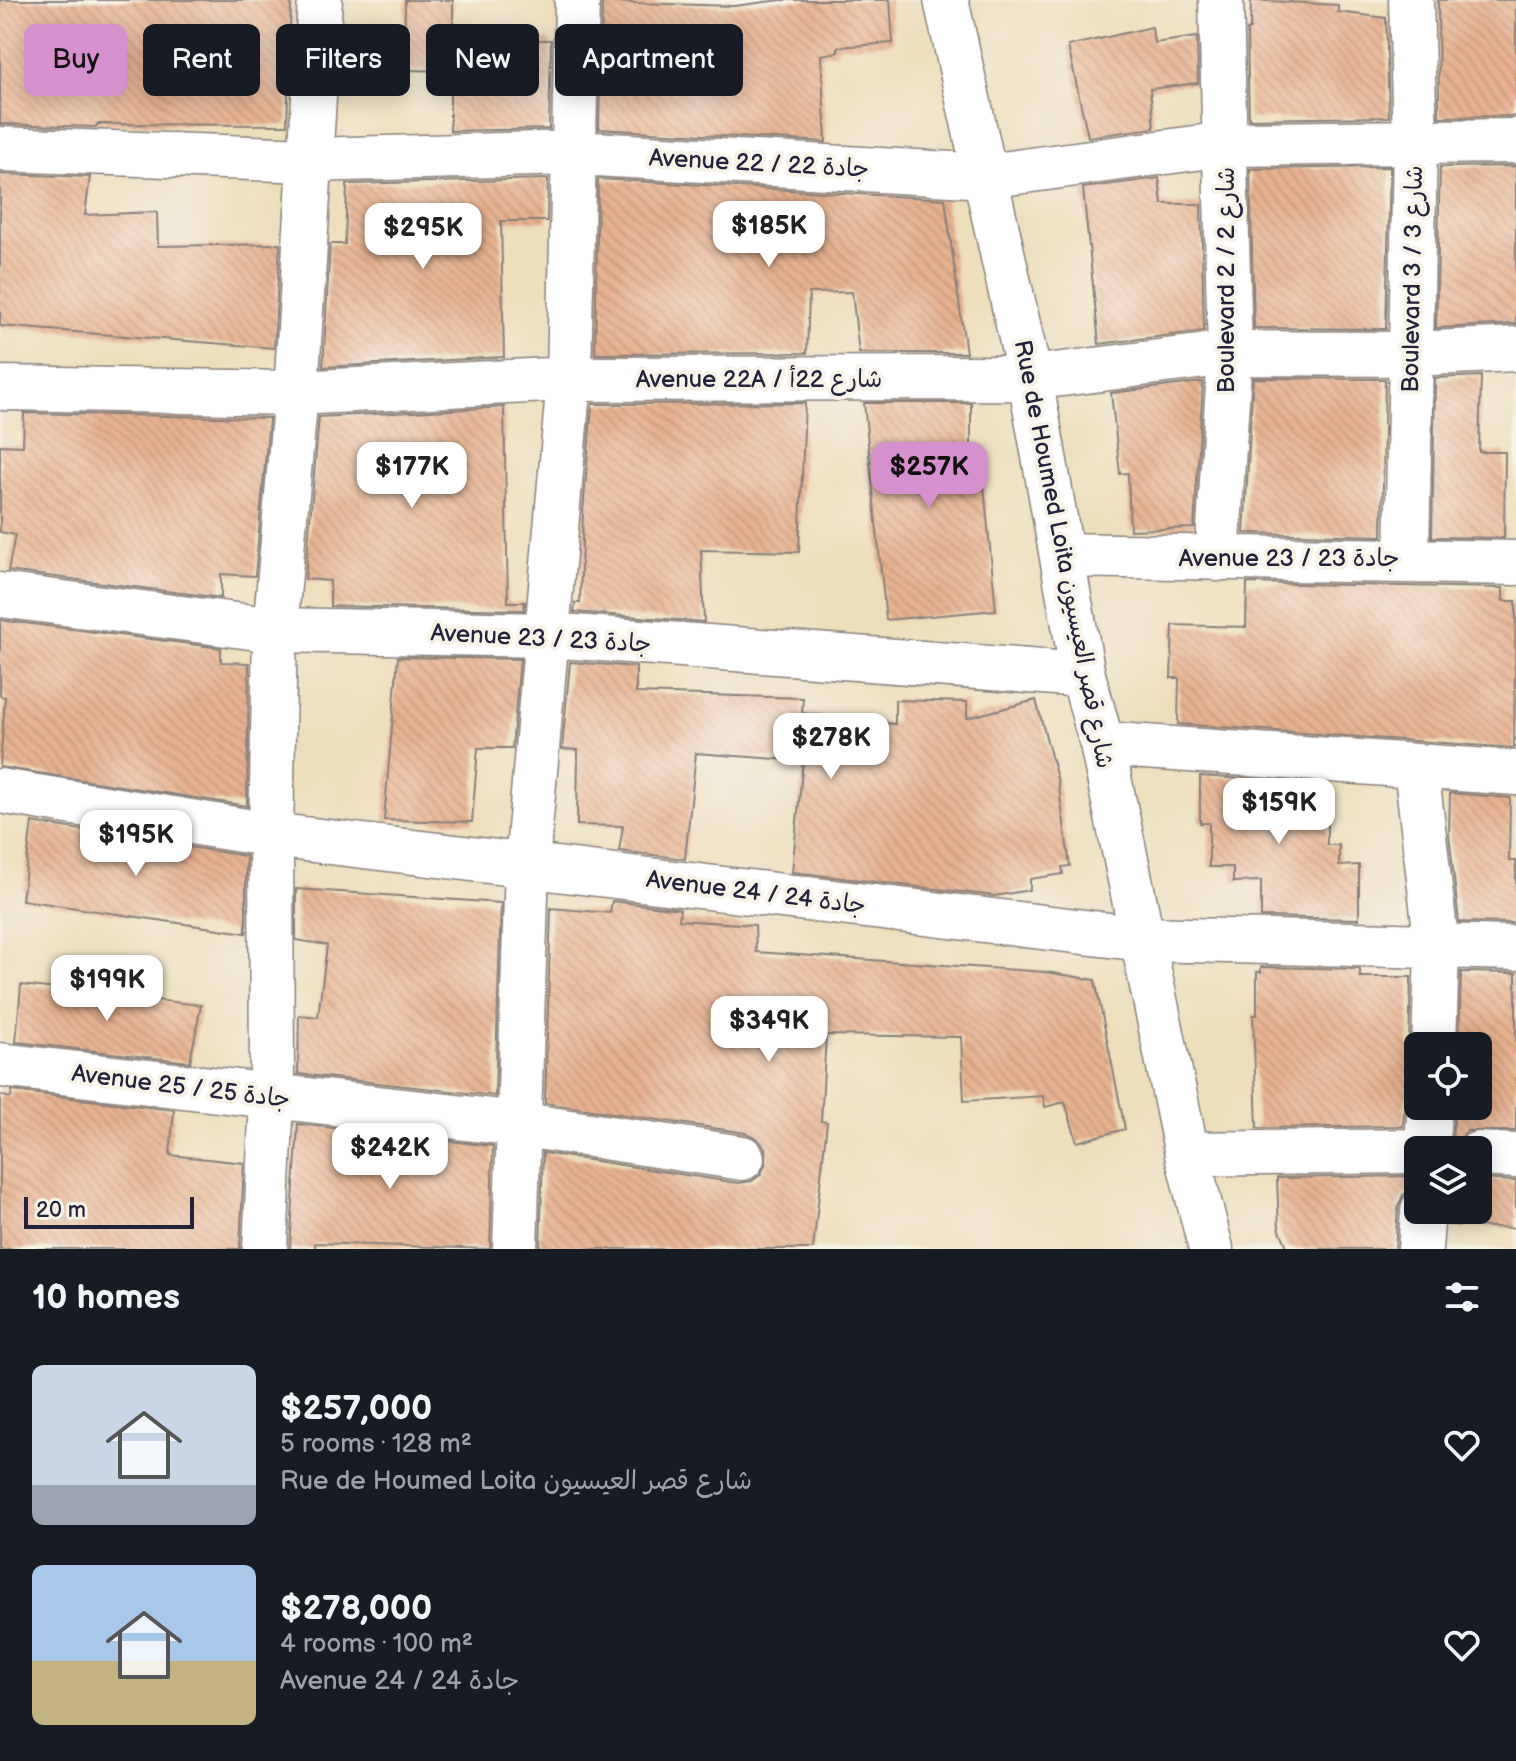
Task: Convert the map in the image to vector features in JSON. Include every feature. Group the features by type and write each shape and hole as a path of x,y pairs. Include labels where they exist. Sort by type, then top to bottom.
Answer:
{"street":[{"path":"265,1249 272,1098 271,835 275,630 296,393 320,0"},
{"path":"515,1249 527,864 569,379 577,0"},
{"name":"Rue de Houmed Loita شارع قصر العيسيون","path":"946,0 1030,378 1083,675 1102,744 1187,1154 1211,1249"},
{"name":"Boulevard 2 / شارع 2","path":"1217,559 1230,353 1221,0"},
{"name":"Boulevard 3 / شارع 3","path":"1407,558 1415,142 1411,0"},
{"name":"Avenue 22 / جادة 22","path":"0,149 309,160 576,153 987,176 1225,144 1516,141"},
{"name":"Avenue 22A / شارع 22أ","path":"0,388 296,393 569,379 1030,378 1230,353 1411,354 1516,349"},
{"name":"Avenue 23 / جادة 23","path":"1062,555 1217,559 1407,558 1516,563"},
{"name":"Avenue 23 / جادة 23","path":"0,595 275,630 548,635 1083,675"},
{"path":"1102,744 1516,773"},
{"path":"1416,767 1437,948 1434,1032"},
{"name":"Avenue 24 / جادة 24","path":"0,791 271,835 1143,939 1516,948"},
{"name":"Avenue 25 / جادة 25","path":"0,1065 517,1124 742,1158"},
{"path":"1187,1154 1404,1151"},
{"path":"1492,1155 1516,1156"},
{"path":"1420,1249 1422,1224"}],"building":[{"path":"0,0 291,0 290,24 276,24 276,96 288,96 287,125 97,124 96,127 0,124"},
{"path":"405,0 453,0 453,24 426,24 426,70 410,70 410,24 405,24"},
{"path":"781,0 890,0 893,43 838,47 838,52 821,55 826,142 599,129 600,96 743,96 743,24 601,24 602,2 734,6"},
{"path":"1251,0 1338,5 1338,12 1386,18 1389,117 1249,119 1247,30 1250,29"},
{"path":"1438,0 1516,0 1516,116 1439,117"},
{"path":"1152,27 1154,43 1197,37 1198,83 1150,89 1154,128 1088,137 1068,46"},
{"path":"539,40 551,40 549,129 450,131 450,96 539,96"},
{"path":"1516,166 1516,324 1436,328 1440,167"},
{"path":"1390,167 1386,329 1254,328 1250,169"},
{"path":"0,174 90,177 85,215 157,212 158,246 280,244 274,348 0,326"},
{"path":"1159,178 1162,204 1201,204 1204,331 1099,344 1083,188"},
{"path":"548,179 547,221 501,221 504,357 323,367 330,244 345,244 347,184"},
{"path":"598,179 945,199 966,353 859,353 852,292 809,293 807,353 595,354"},
{"path":"1481,376 1479,452 1505,452 1504,538 1432,537 1435,378"},
{"path":"1253,378 1385,379 1382,536 1244,533"},
{"path":"1203,382 1194,528 1130,530 1128,473 1120,474 1111,393"},
{"path":"805,403 799,552 701,550 704,622 574,612 575,603 580,603 583,511 592,404"},
{"path":"864,403 971,403 971,467 982,466 996,610 886,620"},
{"path":"504,407 508,602 525,602 524,610 330,606 330,581 305,579 319,417"},
{"path":"24,413 269,418 255,576 221,574 221,598 8,571 15,535 0,532 0,445 23,446"},
{"path":"1247,583 1503,588 1503,601 1516,601 1514,748 1178,724 1179,678 1171,678 1173,625 1246,627"},
{"path":"0,620 221,648 221,662 249,663 247,806 0,767 5,697 0,696"},
{"path":"398,657 520,659 512,748 478,748 472,822 384,820"},
{"path":"570,662 636,667 636,693 803,698 802,713 895,724 895,700 967,702 967,718 1036,700 1058,782 1070,866 1062,867 1063,874 1030,879 1030,890 995,896 792,872 803,761 696,753 685,859 619,851 623,826 577,825 578,750 562,749"},
{"path":"1200,776 1327,785 1327,845 1339,845 1339,866 1359,865 1359,919 1261,917 1261,881 1233,882 1233,867 1209,867 1209,823 1200,823"},
{"path":"1450,793 1510,798 1509,861 1516,861 1516,923 1459,922 1449,834"},
{"path":"32,822 246,856 246,933 22,900"},
{"path":"296,889 501,903 495,1096 298,1074 299,1015 318,1017 327,945 296,940"},
{"path":"612,901 680,909 679,920 755,925 756,952 1046,972 1095,980 1125,1129 1077,1142 1065,1102 1045,1107 1043,1096 964,1101 961,1037 826,1035 821,1121 827,1122 813,1249 540,1249 543,1153 738,1183 752,1181 761,1174 766,1162 765,1148 757,1138 746,1133 545,1103 551,908 610,913"},
{"path":"1261,967 1360,969 1360,977 1411,977 1409,1032 1404,1032 1403,1126 1257,1128 1253,1015 1257,1015 1257,972 1261,972"},
{"path":"1461,972 1516,973 1516,1131 1467,1131 1463,1136 1452,1136 1454,1120 1492,1120 1492,1032 1459,1032"},
{"path":"21,985 201,1005 190,1062 16,1042"},
{"path":"12,1091 174,1110 170,1155 244,1163 240,1249 0,1249 0,1095 11,1098"},
{"path":"298,1124 493,1146 490,1249 315,1243 315,1249 290,1249"},
{"path":"1404,1176 1395,1249 1288,1249 1279,1228 1277,1178"},
{"path":"1492,1180 1516,1181 1516,1228 1447,1225 1492,1224"}]}
